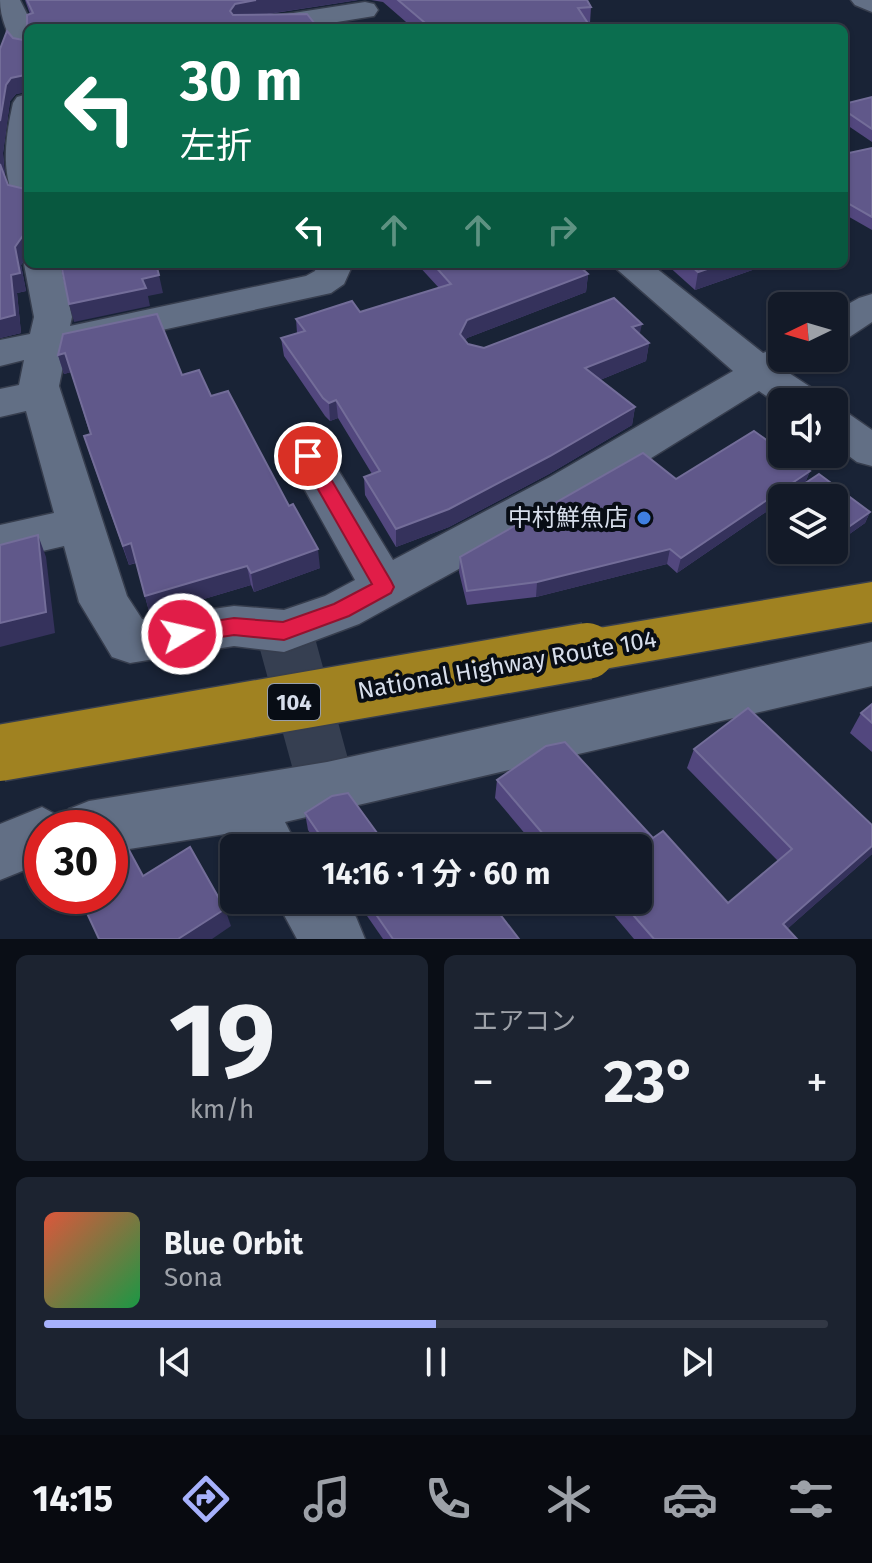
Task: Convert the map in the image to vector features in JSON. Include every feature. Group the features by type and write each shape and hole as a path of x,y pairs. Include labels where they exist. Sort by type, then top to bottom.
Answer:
{"highway":[{"name":"National Highway Route 104","path":"0,753 872,602"}],"street":[{"path":"7,0 23,58"},
{"path":"864,0 872,4"},
{"path":"268,24 362,5 382,24"},
{"path":"24,123 19,149 24,174"},
{"path":"43,268 53,317 39,386 21,399 81,524 104,602 130,642 234,626 284,631 342,610 566,489 768,367"},
{"path":"0,353 318,285 331,276 334,268"},
{"path":"610,300 641,274 768,362"},
{"path":"848,321 872,306"},
{"path":"778,372 791,388"},
{"path":"848,434 872,451"},
{"path":"308,456 384,587"},
{"path":"0,543 81,524"},
{"path":"128,828 254,827 327,788 872,664"},
{"path":"0,852 24,842"},
{"path":"316,914 334,939"}],"building":[{"path":"27,0 256,0 235,4 230,11 233,15 307,14 315,24 27,24 27,15 33,13"},
{"path":"398,0 587,0 591,7 578,8 588,24 426,24"},
{"path":"7,31 13,38 23,40 24,75 11,78 6,85 0,121 0,49"},
{"path":"872,97 872,129 848,113 848,103"},
{"path":"872,148 872,217 848,203 848,153"},
{"path":"0,164 8,185 24,189 24,241 22,237 15,247 20,273 11,275 15,315 0,319"},
{"path":"62,268 157,268 159,275 142,279 146,288 69,304"},
{"path":"437,268 581,268 588,274 467,320 460,334 468,344 484,348 614,298 642,324 632,327 649,343 585,368 635,407 449,509 396,529 364,477 380,471 336,400 329,403 323,398 281,338 305,331 296,319 352,301 360,312 451,284"},
{"path":"157,314 182,375 199,370 211,396 228,391 289,506 293,504 318,549 251,573 247,566 145,596 131,543 123,546 84,436 91,434 65,353 58,355 63,334"},
{"path":"754,431 768,441 768,468 806,468 810,471 791,484 768,484 768,499 681,558 670,549 537,582 467,591 460,557 643,453 676,479"},
{"path":"819,474 832,484 804,484"},
{"path":"848,496 870,512 848,527"},
{"path":"38,535 46,612 0,623 0,545"},
{"path":"872,704 872,723 861,713"},
{"path":"748,708 872,825 872,846 783,924 797,939 654,939 632,914 652,914 652,837 663,831 728,903 792,849 694,749"},
{"path":"565,742 649,834 543,834 497,780 546,746"},
{"path":"348,793 378,834 319,834 305,813 332,796"},
{"path":"190,847 220,900 220,912 178,939 99,939 87,914 128,914 128,848 143,876"},
{"path":"376,914 500,914 519,939 393,939"}],"tunnel":[{"path":"284,631 327,788"}],"place":[{"name":"中村鮮魚店","path":"644,518"}],"route":[{"path":"182,634 234,626 284,631 342,610 384,587 308,456"}]}
